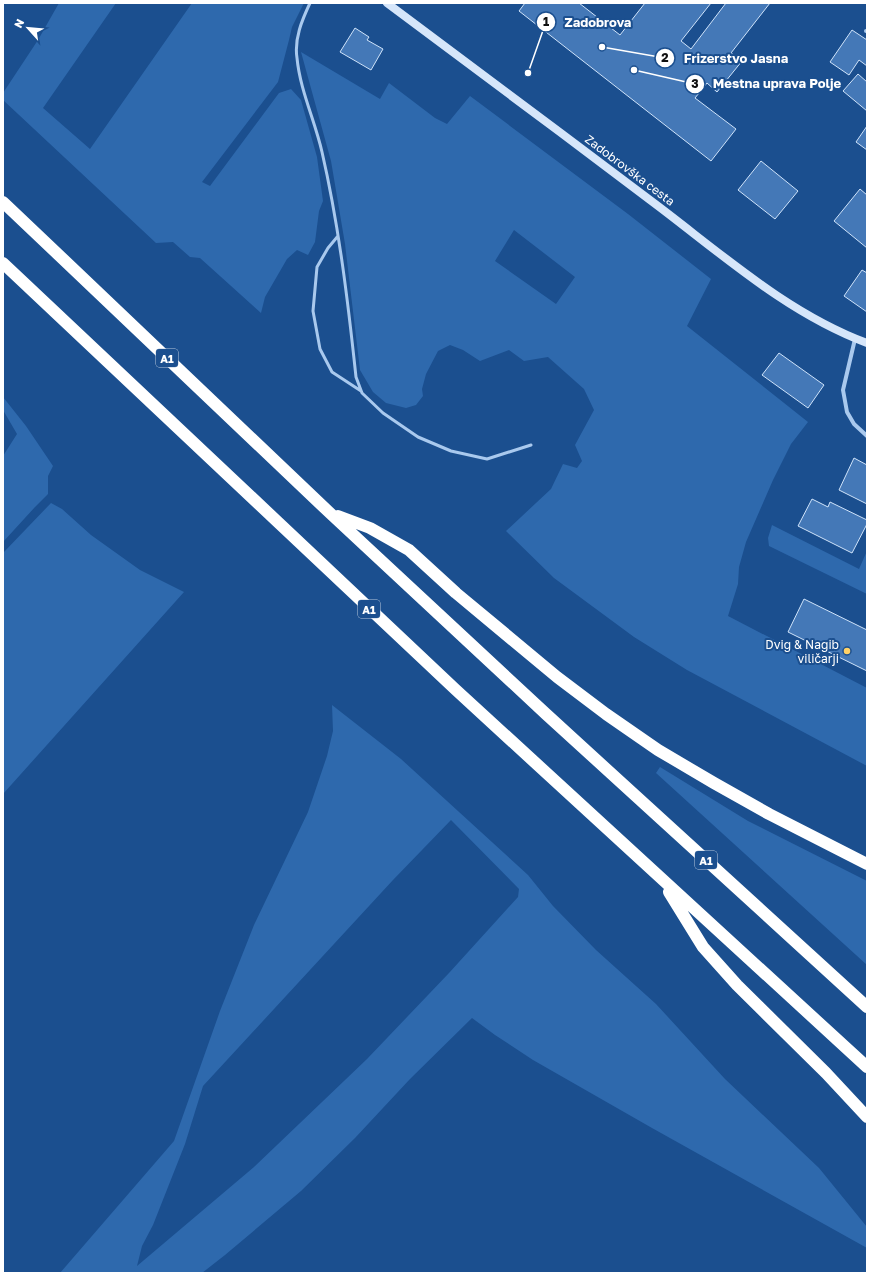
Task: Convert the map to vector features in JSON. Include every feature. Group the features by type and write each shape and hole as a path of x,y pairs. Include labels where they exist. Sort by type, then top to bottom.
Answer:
{"highway":[{"name":"A1","path":"3,202 331,514 546,714 867,1007"},
{"name":"A1","path":"3,263 456,690 867,1067"},
{"path":"331,514 370,528 408,550 456,593 557,677 606,714 658,750 769,814 867,864"},
{"path":"661,879 703,947 737,986 826,1073 867,1118"}],"main road":[{"name":"Zadobrovška cesta","path":"387,3 726,259 768,289 810,316 855,339 867,343"}],"street":[{"path":"855,339 843,390 847,412 854,424 867,436"}],"lane":[{"path":"310,3 302,21 297,39 296,58 322,151 344,275 356,377 361,390"},
{"path":"338,236 328,248 318,267 313,311 320,349 332,372 361,390 389,417 418,437 450,451 487,459 531,445"}],"shaded area":[{"path":"59,3 116,3 43,108 90,149 192,3 304,3 292,27 278,82 202,182 210,186 279,93 291,89 301,100 317,157 323,201 319,211 315,242 308,255 297,250 287,259 265,297 261,313 200,258 190,257 173,242 156,243 3,100 3,93 38,40"},
{"path":"301,52 380,99 389,83 435,118 447,124 470,96 628,214 711,279 687,326 808,422 791,444 773,480 746,542 739,567 738,584 728,616 867,688 867,766 687,670 634,637 554,578 506,531 551,489 563,464 577,468 582,461 575,445 594,410 584,389 548,357 524,361 509,350 480,361 463,350 450,345 438,351 426,374 422,389 423,396 416,405 406,408 386,403 373,392 360,370 345,244 331,161","holes":["514,230 575,277 556,304 495,261"]},
{"path":"3,397 26,426 53,466 48,476 48,494 3,542 3,456 17,434 3,410"},
{"path":"51,503 62,509 91,535 140,570 184,592 3,794 3,553"},
{"path":"772,525 859,569 867,551 867,594 769,546 768,538"},
{"path":"332,705 401,759 528,875 553,906 596,950 656,1004 725,1079 819,1168 867,1227 867,1248 533,1060 472,1018 410,1079 355,1138 301,1191 202,1273 60,1273 174,1141 220,1011 254,925 308,812 327,756 333,731","holes":["451,820 519,889 518,897 449,973 367,1059 254,1167 137,1266 142,1246 153,1225 185,1144 203,1086 393,880"]},
{"path":"660,767 748,821 867,881 867,965 656,773"}],"building":[{"path":"525,3 579,3 620,35 645,3 711,3 681,41 691,49 726,3 770,3 731,53 742,61 717,92 707,83 695,98 736,129 711,161 519,11"},
{"path":"355,28 369,37 367,40 383,49 371,70 340,52"},
{"path":"852,30 867,40 867,66 859,60 849,75 830,62"},
{"path":"858,74 867,82 867,111 843,91"},
{"path":"867,126 867,150 856,142"},
{"path":"761,161 798,191 775,219 738,190"},
{"path":"860,189 867,195 867,248 834,221"},
{"path":"862,270 867,273 867,312 844,296"},
{"path":"779,353 824,385 808,408 762,375"},
{"path":"854,458 867,465 867,504 839,490"},
{"path":"812,499 828,507 830,502 867,520 867,524 852,553 798,526"},
{"name":"Dvig & Nagib viličarji","path":"804,599 867,630 867,671 788,632"}],"place":[{"name":"Frizerstvo Jasna","path":"602,47"},
{"name":"Mestna uprava Polje","path":"634,70"},
{"name":"Zadobrova","path":"528,73"},
{"name":"Dvig & Nagib viličarji","path":"847,651"}]}
